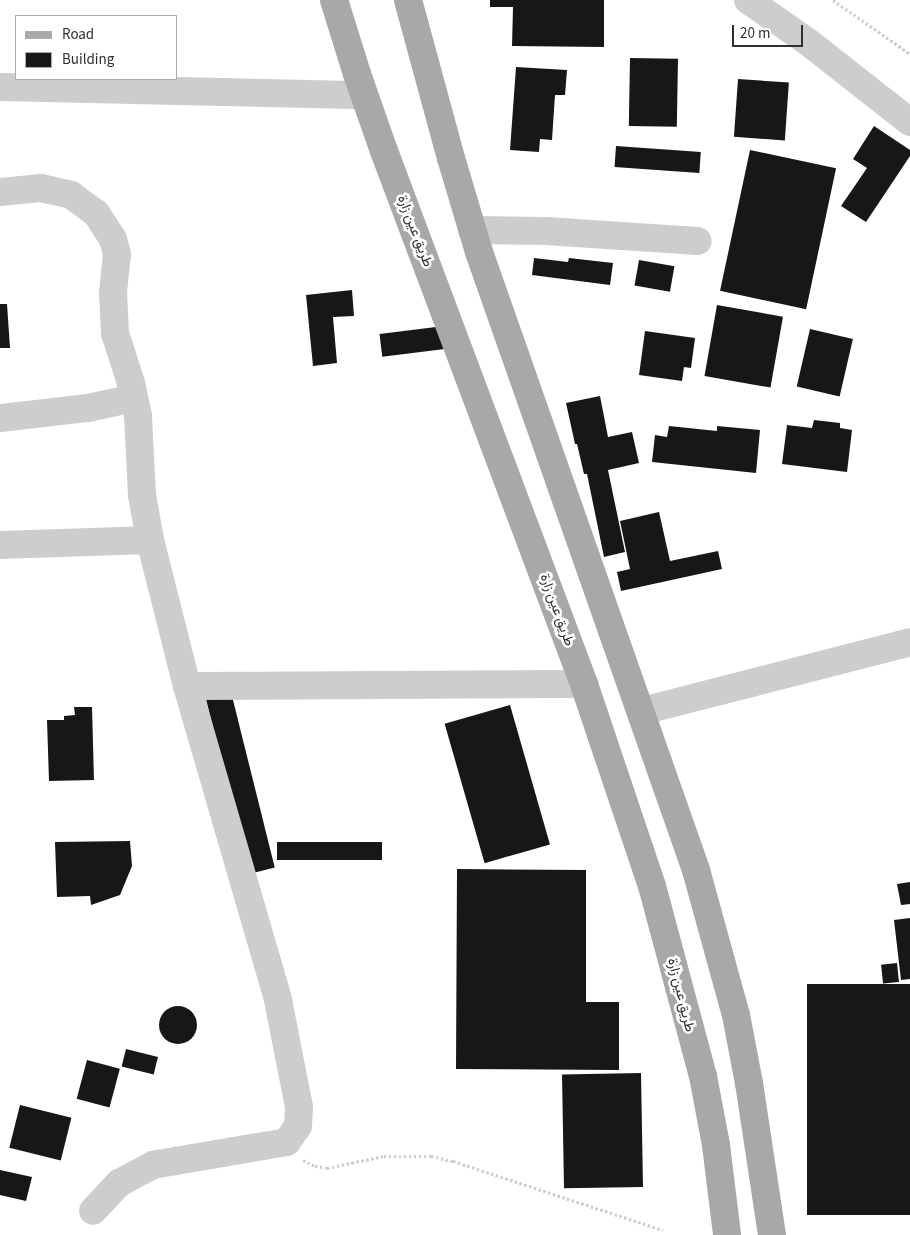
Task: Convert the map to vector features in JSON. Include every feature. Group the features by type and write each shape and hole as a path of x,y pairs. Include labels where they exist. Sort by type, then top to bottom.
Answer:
{"main road":[{"name":"طريق عين زارة","path":"334,0 364,95 584,684 652,886 703,1076 716,1145 726,1235"},
{"path":"408,0 472,230 642,711 696,870 736,1015 749,1082 772,1235"}],"street":[{"path":"748,0 808,42 910,122"},
{"path":"0,87 364,95"},
{"path":"0,192 41,188 56,190 85,203 106,226 117,254 113,292 115,333 138,416 142,487 150,540 187,686 278,1000 299,1107 298,1126 287,1142 153,1165 119,1183 93,1211"},
{"path":"472,230 546,230 698,241"},
{"path":"0,418 88,408 134,398"},
{"path":"0,546 150,540"},
{"path":"642,711 910,642"},
{"path":"187,686 584,684"}],"path":[{"path":"833,0 910,54"},
{"path":"287,1142 294,1153 303,1160 327,1168 384,1156 431,1156 453,1161 663,1230"}],"building":[{"path":"490,0 604,0 604,47 512,46 513,7 490,7"},
{"path":"630,58 678,59 677,127 629,126"},
{"path":"516,67 567,70 565,95 555,95 552,140 540,139 539,152 510,150"},
{"path":"738,79 789,83 785,140 734,137"},
{"path":"874,126 910,150 910,156 866,222 841,206 867,168 853,159"},
{"path":"616,146 701,152 699,173 615,167"},
{"path":"750,150 836,168 806,309 720,291"},
{"path":"534,258 568,262 569,258 613,263 610,285 532,275"},
{"path":"639,260 674,266 670,292 634,286"},
{"path":"352,290 354,316 333,317 337,363 313,366 306,295"},
{"path":"0,304 7,304 10,348 0,348"},
{"path":"717,305 783,317 770,388 704,376"},
{"path":"444,326 447,349 382,357 379,334"},
{"path":"810,329 853,339 840,396 797,386"},
{"path":"645,331 695,338 691,368 684,367 682,381 639,375"},
{"path":"600,396 608,437 632,432 639,463 608,470 625,552 604,557 587,474 584,474 577,444 575,444 566,403"},
{"path":"814,420 840,423 840,428 852,430 847,472 782,464 787,425 812,428"},
{"path":"669,426 717,431 717,426 760,430 756,473 652,462 655,435 667,437"},
{"path":"659,512 670,561 718,551 722,569 621,591 617,572 630,569 620,521"},
{"path":"230,688 275,868 250,874 205,694"},
{"path":"510,705 550,844 485,863 445,724"},
{"path":"74,707 92,707 94,780 49,781 47,720 64,720 64,716 75,715"},
{"path":"130,841 132,866 120,895 91,905 90,896 57,897 55,842"},
{"path":"277,842 382,842 382,860 277,860"},
{"path":"457,869 586,870 586,1002 619,1002 619,1070 456,1069"},
{"path":"910,882 910,904 901,905 897,884"},
{"path":"910,918 910,979 901,980 894,920"},
{"path":"897,963 899,982 883,984 881,965"},
{"path":"807,984 910,984 910,1215 807,1215"},
{"path":"178,1006 192,1011 197,1025 192,1039 178,1044 164,1039 159,1025 164,1011"},
{"path":"126,1049 158,1057 154,1074 122,1066"},
{"path":"87,1060 120,1069 109,1107 77,1099"},
{"path":"641,1073 643,1187 564,1188 562,1074"},
{"path":"20,1105 71,1118 61,1161 9,1148"},
{"path":"0,1170 32,1177 26,1201 0,1195"}]}
